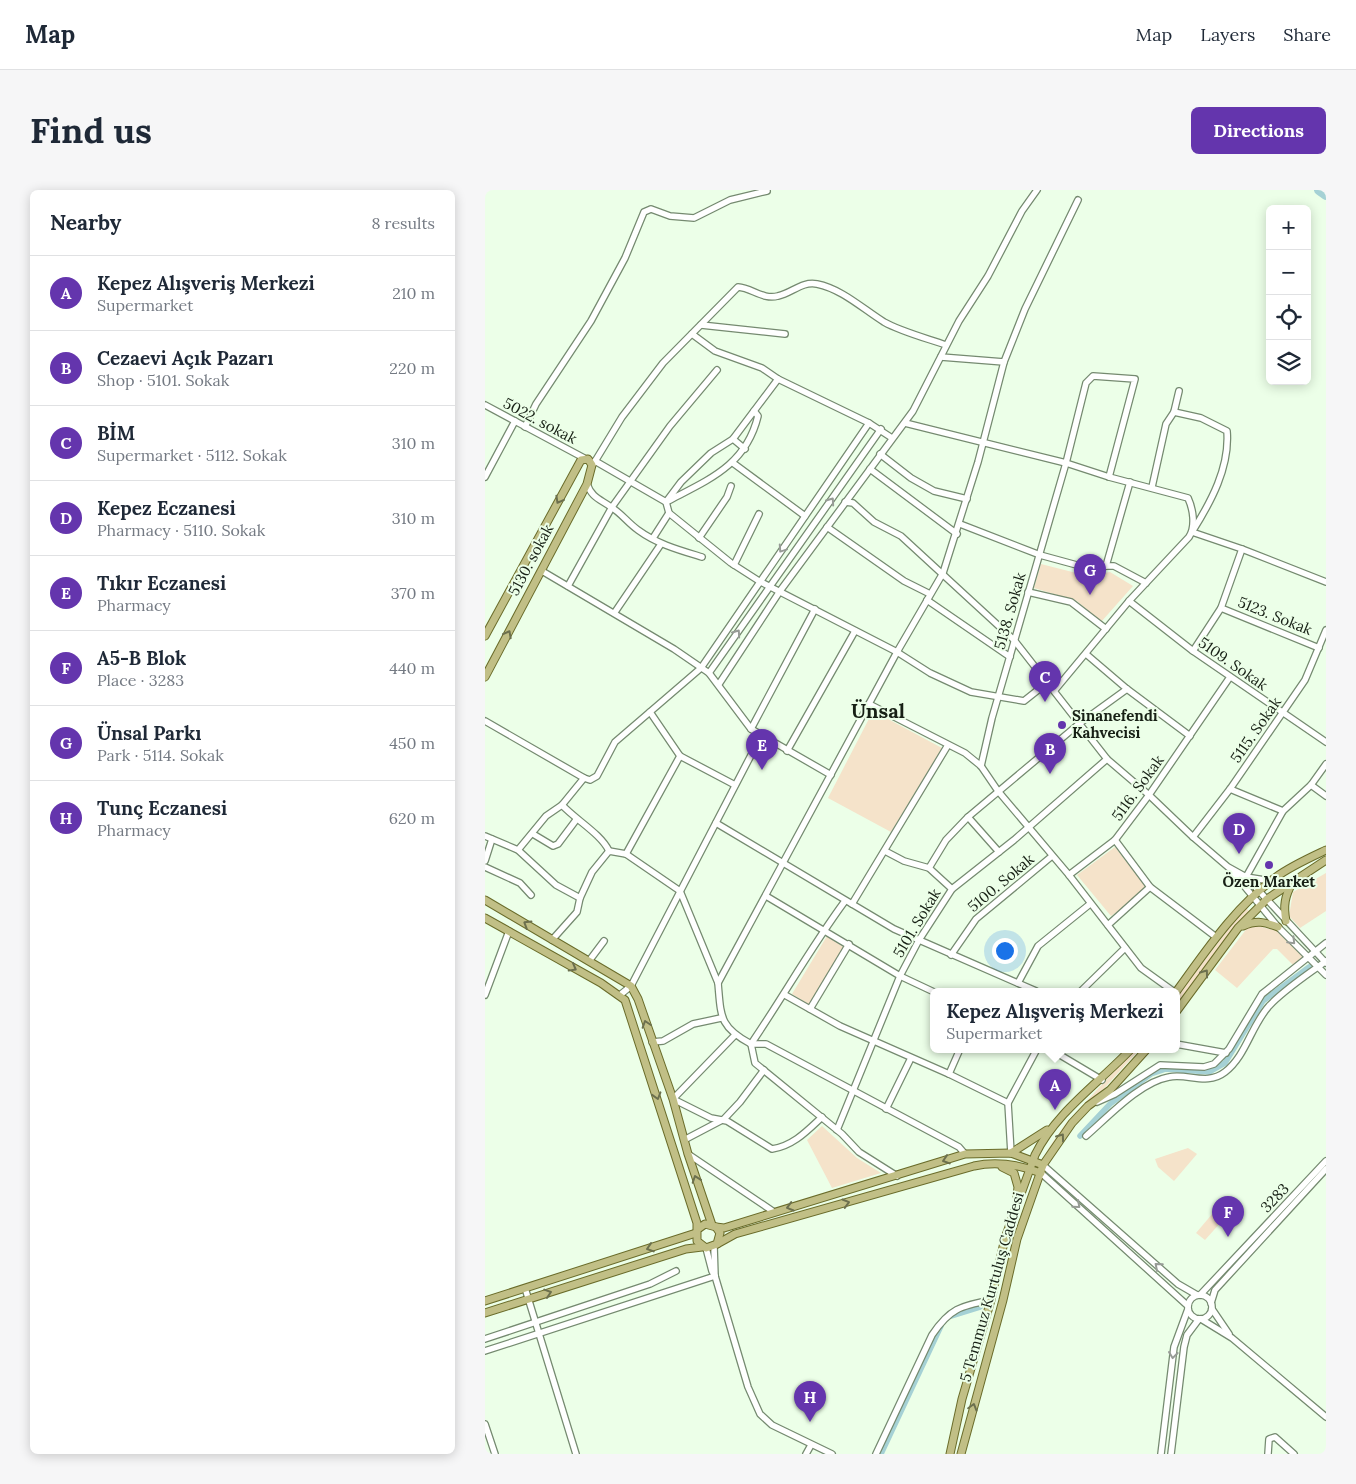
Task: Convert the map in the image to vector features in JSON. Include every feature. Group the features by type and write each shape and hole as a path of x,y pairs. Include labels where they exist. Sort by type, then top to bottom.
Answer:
{"main road":[{"path":"485,636 584,458 593,464"},
{"name":"5130. sokak","path":"485,677 587,484 593,464"},
{"path":"1178,988 1216,937 1252,896 1271,881 1326,850"},
{"path":"1180,1007 1238,928 1267,899 1326,860"},
{"path":"1286,921 1285,899 1293,881"},
{"path":"485,900 631,986 638,999 673,1098 688,1154 714,1226 719,1233 710,1246"},
{"path":"485,918 620,995 632,1017 697,1231 697,1241 710,1246"},
{"path":"1238,928 1254,921 1265,922 1278,927"},
{"name":"5 Temmuz Kurtuluş Caddesi","path":"950,1454 961,1399 991,1300 1005,1238 1033,1160 1041,1143 1057,1122 1102,1080 1127,1053"},
{"name":"5 Temmuz Kurtuluş Caddesi","path":"961,1454 1003,1300 1017,1239 1043,1165 1072,1123 1088,1106 1110,1090 1143,1053"},
{"path":"1011,1153 1034,1140 1057,1122"},
{"path":"485,1301 697,1231 705,1224 724,1228 965,1154 1011,1153 1043,1165"},
{"path":"995,1163 1014,1173 1018,1187 1016,1204"},
{"path":"485,1313 686,1249 710,1246 735,1234 974,1166 995,1163 1030,1169 1041,1173"}],"street":[{"path":"719,684 780,591 880,454 905,423 946,345 988,276 1022,211 1037,190"},
{"path":"525,426 536,404 600,304 625,258 644,212 651,209 670,216 694,218 730,200 767,191"},
{"path":"718,983 897,652 943,573 960,524 1004,362 1025,309 1078,200"},
{"path":"946,345 886,323 852,300 825,287 809,283 777,297 765,296 738,287 663,363 622,417 593,464 631,481 666,502 669,513 734,565 760,582 897,652 930,673 971,692 1024,701 1049,682"},
{"path":"701,325 785,334"},
{"path":"692,334 715,351 762,368 778,378 869,422 892,438"},
{"path":"941,357 1004,362"},
{"path":"568,586 612,507 670,426 717,370"},
{"name":"5138. Sokak","path":"981,766 1014,640 1066,463 1086,383 1090,377 1135,379 1109,477"},
{"path":"666,502 681,482 711,453 733,439 778,378"},
{"path":"1151,487 1166,424 1174,412 1179,391"},
{"name":"5022. sokak","path":"485,405 584,458"},
{"path":"666,502 733,463 745,449 758,416 754,411"},
{"path":"1055,690 1129,601 1191,535 1216,488 1226,458 1227,431 1201,418 1174,412"},
{"path":"485,477 515,421"},
{"path":"485,721 584,778 590,780 597,776 615,742 701,668 869,422"},
{"path":"905,423 1066,463 1109,477 1188,498 1192,508 1191,535"},
{"path":"709,673 881,430"},
{"path":"733,439 745,449"},
{"path":"880,454 911,478 934,491 967,499"},
{"path":"733,463 805,516"},
{"path":"869,469 957,534"},
{"path":"1106,566 1130,482"},
{"path":"587,484 596,500 612,507 638,530 661,544 701,558"},
{"path":"699,538 727,497 731,486"},
{"path":"845,502 853,503 874,522 901,536 1014,640 1049,682 1107,759 1229,867 1278,927 1326,975"},
{"path":"653,538 669,513"},
{"path":"734,565 759,514"},
{"path":"960,524 1040,554 1095,570 1106,566 1114,566 1146,583"},
{"path":"827,527 1010,657"},
{"path":"1191,535 1242,549 1326,582"},
{"path":"615,612 661,544"},
{"path":"1193,652 1221,608 1242,549"},
{"path":"542,571 615,612 709,673 751,729 831,775"},
{"path":"1028,592 1071,602 1106,629"},
{"name":"5109. Sokak","path":"1129,601 1193,652 1326,742"},
{"name":"5123. Sokak","path":"1221,608 1319,648"},
{"path":"751,729 815,609"},
{"name":"5115. Sokak","path":"1193,837 1230,790 1305,680 1326,630"},
{"path":"787,751 855,632"},
{"path":"1086,654 1127,689 1190,736"},
{"name":"5116. Sokak","path":"1069,875 1115,840 1149,795 1230,677"},
{"path":"929,868 946,840 968,817 1081,723 1127,689"},
{"path":"869,704 965,753 981,766 998,791 1069,875 1141,968 1169,988"},
{"path":"650,712 680,756 735,785"},
{"path":"620,995 631,986 761,736"},
{"path":"852,904 948,745"},
{"path":"626,854 680,756"},
{"name":"5101. Sokak","path":"837,1130 855,1090 900,976 919,940 951,889 999,852 1107,759"},
{"path":"1247,876 1283,811 1311,785 1326,764"},
{"path":"519,850 546,816 562,804 584,778"},
{"path":"1311,785 1326,796"},
{"path":"1230,790 1283,811"},
{"path":"562,804 576,820 605,841 609,851"},
{"path":"968,817 999,852"},
{"path":"533,834 553,846 557,844 576,820"},
{"path":"716,823 894,929 1029,988"},
{"path":"485,836 519,850 556,885 580,898"},
{"path":"485,862 492,839"},
{"path":"1115,840 1150,887 1216,937"},
{"path":"609,851 626,854 680,891 718,983 721,1018 735,1035 751,1044 766,1044 855,1090 959,1147 965,1154"},
{"path":"552,940 577,912 580,898 592,872 609,851"},
{"path":"885,851 904,861 929,868 951,889"},
{"name":"5100. Sokak","path":"951,955 976,919 1052,856"},
{"path":"485,867 520,883 531,895"},
{"path":"1229,867 1247,876 1271,881"},
{"path":"1086,1136 1130,1098 1156,1081 1171,1076 1215,1078 1224,1072 1237,1061 1269,1007 1326,962 1286,921 1247,876"},
{"path":"1108,925 1150,887"},
{"path":"766,896 900,976 930,990"},
{"path":"845,901 824,930 785,995 751,1044 755,1063 822,1117 859,1152 897,1176"},
{"path":"1018,983 1038,946 1090,904"},
{"path":"485,996 509,931"},
{"path":"589,961 604,940"},
{"path":"1088,1106 1115,1094 1160,1064 1204,1067 1214,1064 1226,1053 1262,994 1326,943"},
{"path":"810,1009 849,944"},
{"path":"1084,988 1125,948"},
{"path":"485,973 491,976"},
{"path":"785,995 873,1041 949,1074 1008,1104"},
{"path":"652,1042 663,1041 693,1024 721,1018"},
{"path":"735,1035 673,1098 711,1118 727,1121 773,1149 782,1148 803,1136 822,1117"},
{"path":"1180,1045 1226,1053"},
{"path":"949,1074 958,1053"},
{"path":"1011,1153 1008,1104 1035,1053"},
{"path":"1057,1053 1102,1080"},
{"path":"887,1109 911,1058"},
{"path":"684,1140 721,1120 740,1102 764,1070"},
{"path":"688,1154 774,1212"},
{"name":"3283","path":"1199,1295 1326,1161"},
{"path":"1043,1165 1178,1284 1206,1297 1232,1338"},
{"name":"3283","path":"1212,1306 1215,1290 1326,1169"},
{"path":"1041,1173 1188,1307 1191,1316 1200,1319 1232,1338 1326,1417"},
{"path":"710,1246 712,1271 748,1387 760,1414 772,1426 832,1454"},
{"path":"485,1339 650,1284 676,1271"},
{"path":"485,1351 715,1276"},
{"path":"525,1288 576,1454"},
{"path":"1161,1454 1174,1347 1192,1298 1199,1295"},
{"path":"877,1454 928,1342 940,1322 950,1312 991,1300"},
{"path":"1171,1454 1187,1335 1200,1319 1209,1315 1212,1306"},
{"path":"485,1424 495,1454"},
{"path":"1268,1454 1269,1439 1275,1437 1294,1454"},
{"path":"807,1454 811,1445"}],"shaded area":[{"path":"1041,564 1088,576 1110,572 1133,586 1101,622 1077,601 1034,588"},
{"path":"873,711 942,748 891,832 828,798"},
{"path":"1115,847 1146,887 1130,903 1111,916 1077,875"},
{"path":"1326,873 1326,911 1300,928 1289,916 1293,892"},
{"path":"1245,907 1249,911 1180,1000 1180,993"},
{"path":"1255,925 1277,931 1303,957 1293,965 1277,949 1273,949 1237,988 1215,970 1248,927"},
{"path":"827,936 845,948 810,1005 792,994"},
{"path":"1131,1053 1136,1053 1046,1152 1066,1123"},
{"path":"822,1126 857,1158 881,1173 832,1188 807,1140"},
{"path":"1188,1148 1197,1154 1174,1181 1158,1167 1155,1159"},
{"path":"1213,1213 1222,1221 1205,1240 1196,1233"}],"waterway":[{"path":"1319,190 1326,195"},
{"path":"1080,1136 1110,1104 1151,1074 1166,1069 1209,1072 1225,1063 1263,1001 1309,967"},
{"path":"951,1316 980,1307"},
{"path":"881,1454 941,1326"}],"place":[{"name":"Ünsal Parkı","path":"1090,595"},
{"name":"BİM","path":"1045,702"},
{"name":"Sinanefendi Kahvecisi","path":"1062,725"},
{"name":"Tıkır Eczanesi","path":"762,770"},
{"name":"Cezaevi Açık Pazarı","path":"1050,774"},
{"name":"Kepez Eczanesi","path":"1239,854"},
{"name":"Özen Market","path":"1269,865"},
{"name":"Kepez Alışveriş Merkezi","path":"1055,1110"},
{"name":"A5-B Blok","path":"1228,1237"},
{"name":"Tunç Eczanesi","path":"810,1422"}],"district":[{"name":"Ünsal","path":"878,711"}]}
